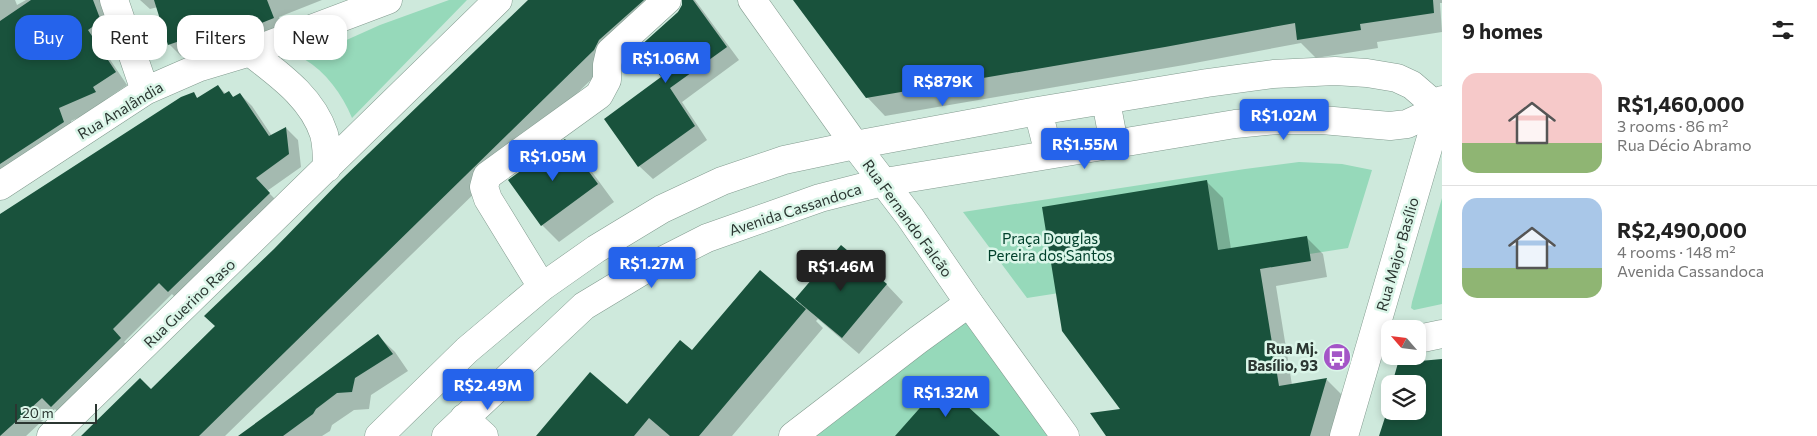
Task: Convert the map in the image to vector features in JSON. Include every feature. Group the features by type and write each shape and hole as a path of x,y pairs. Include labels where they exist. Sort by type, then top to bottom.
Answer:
{"street":[{"path":"114,0 146,91"},
{"name":"Rua Analândia","path":"264,47 388,0"},
{"name":"Rua Guerino Raso","path":"51,436 498,0"},
{"path":"542,287 488,200 484,187 487,176 599,95 607,80 607,64 610,52 667,0"},
{"name":"Rua Fernando Falcão","path":"752,0 855,145 910,217 969,304 1065,436"},
{"name":"Rua Analândia","path":"0,186 146,91 200,67 223,60"},
{"path":"260,60 284,79 309,104 324,133 327,151 326,168"},
{"path":"379,436 467,350 542,287 596,249 654,214 722,181 784,160 1038,111 1274,74 1335,71 1367,73 1397,78 1412,85 1441,107"},
{"path":"1106,101 1114,144"},
{"name":"Avenida Cassandoca","path":"465,430 584,306 642,270 707,238 768,215 820,198 884,182 1235,124 1276,120 1322,120 1390,126 1407,124 1441,107"},
{"name":"Rua Major Basílio","path":"1386,320 1441,107"},
{"path":"1038,111 1049,154"},
{"path":"793,436 910,346 969,304"},
{"path":"1426,337 1442,334"},
{"name":"Rua Major Basílio","path":"1344,436 1381,338"}],"green space":[{"path":"449,0 467,0 352,118 332,84 319,70 306,60 347,60 347,40 380,25"},
{"name":"Praça Douglas Pereira dos Santos","path":"1299,162 1342,164 1372,170 1348,248 1027,298 963,212 1245,169"},
{"path":"1442,198 1442,304 1414,310 1411,308 1412,302"},
{"path":"969,303 1065,436 806,436"}],"building":[{"path":"31,0 93,0 99,15 92,15 92,27 88,30 92,36 92,60 108,60 116,72 93,87 96,92 59,108 64,122 0,164 0,21"},
{"path":"154,0 267,0 274,18 264,22 264,15 177,15 177,42 168,45 167,15 159,15"},
{"path":"528,0 644,0 599,40 594,50 199,436 81,436 140,378 151,389 215,326 204,316 274,249 342,179"},
{"path":"682,0 693,0 727,47 670,88 695,126 638,167 604,119 661,77 639,47 678,12 682,5"},
{"path":"793,0 1433,0 1434,13 1360,24 1361,30 1297,40 1295,23 866,98"},
{"path":"218,85 224,94 229,91 233,97 240,93 269,136 286,127 289,154 256,178 270,193 168,292 159,283 113,329 121,338 51,407 42,398 0,436 0,214 181,97 194,92 197,98"},
{"path":"565,139 598,184 541,226 508,180"},
{"path":"1207,180 1218,250 1307,236 1311,261 1260,269 1279,386 1327,378 1310,436 1106,436 1090,413 1120,409 1062,331 1042,207"},
{"path":"841,245 887,284 842,338 795,299"},
{"path":"760,270 806,309 699,436 670,436 649,418 634,436 536,436 590,372 627,404 680,340 692,350"},
{"path":"378,334 393,354 355,378 352,392 337,393 283,436 238,436"},
{"path":"1442,359 1442,436 1379,436 1384,420 1426,420 1426,375 1395,375 1397,365 1426,365 1426,360"},
{"path":"942,383 1000,436 895,436"}],"place":[{"name":"Rua Mj. Basílio, 93","path":"1337,357"}]}
